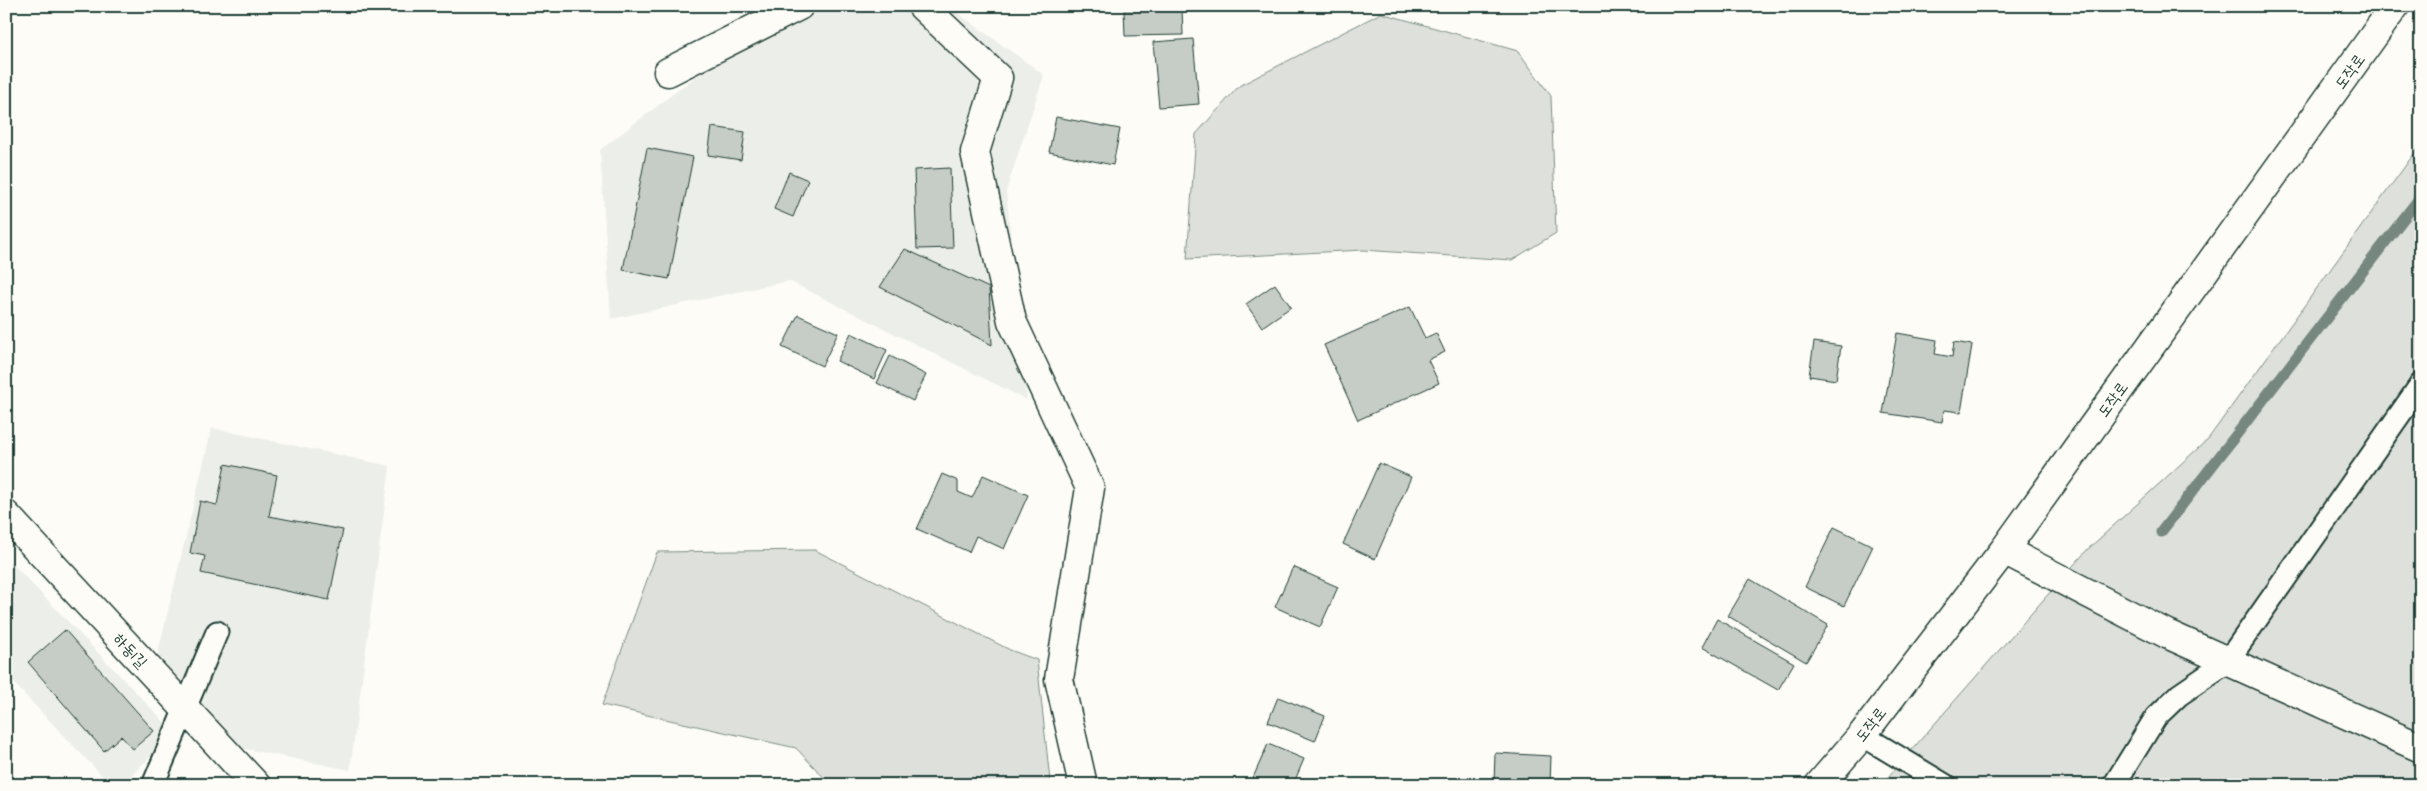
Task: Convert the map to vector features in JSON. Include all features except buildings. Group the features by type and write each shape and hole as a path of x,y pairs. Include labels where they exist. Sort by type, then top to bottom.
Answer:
{"street":[{"path":"668,72 800,6"},
{"path":"922,6 998,78 975,152 1012,321 1090,488 1059,679 1083,785"},
{"name":"도작로","path":"1819,785 1862,735 2004,550 2395,6"},
{"name":"하동1길","path":"6,515 256,785"},
{"path":"2004,550 2167,634 2421,748"}],"lane":[{"path":"2114,785 2156,717 2179,695 2227,662 2421,384"},
{"path":"153,785 217,632"},
{"path":"1862,735 1945,785"}],"shaded area":[{"path":"788,6 948,6 1044,75 1006,191 1027,400 789,281 611,319 600,150"},
{"path":"1381,13 1518,51 1551,96 1556,233 1512,260 1363,250 1187,259 1196,134 1239,86"},
{"path":"2421,144 2421,785 1881,785 2087,550 2208,439"},
{"path":"212,428 390,466 350,770 236,747 157,657"},
{"path":"815,550 1010,650 1037,660 1050,781 1046,785 831,785 796,748 602,705 657,552"},
{"path":"6,557 175,733 121,785 111,785 6,675"}],"waterway":[{"path":"2161,532 2421,196"}]}
